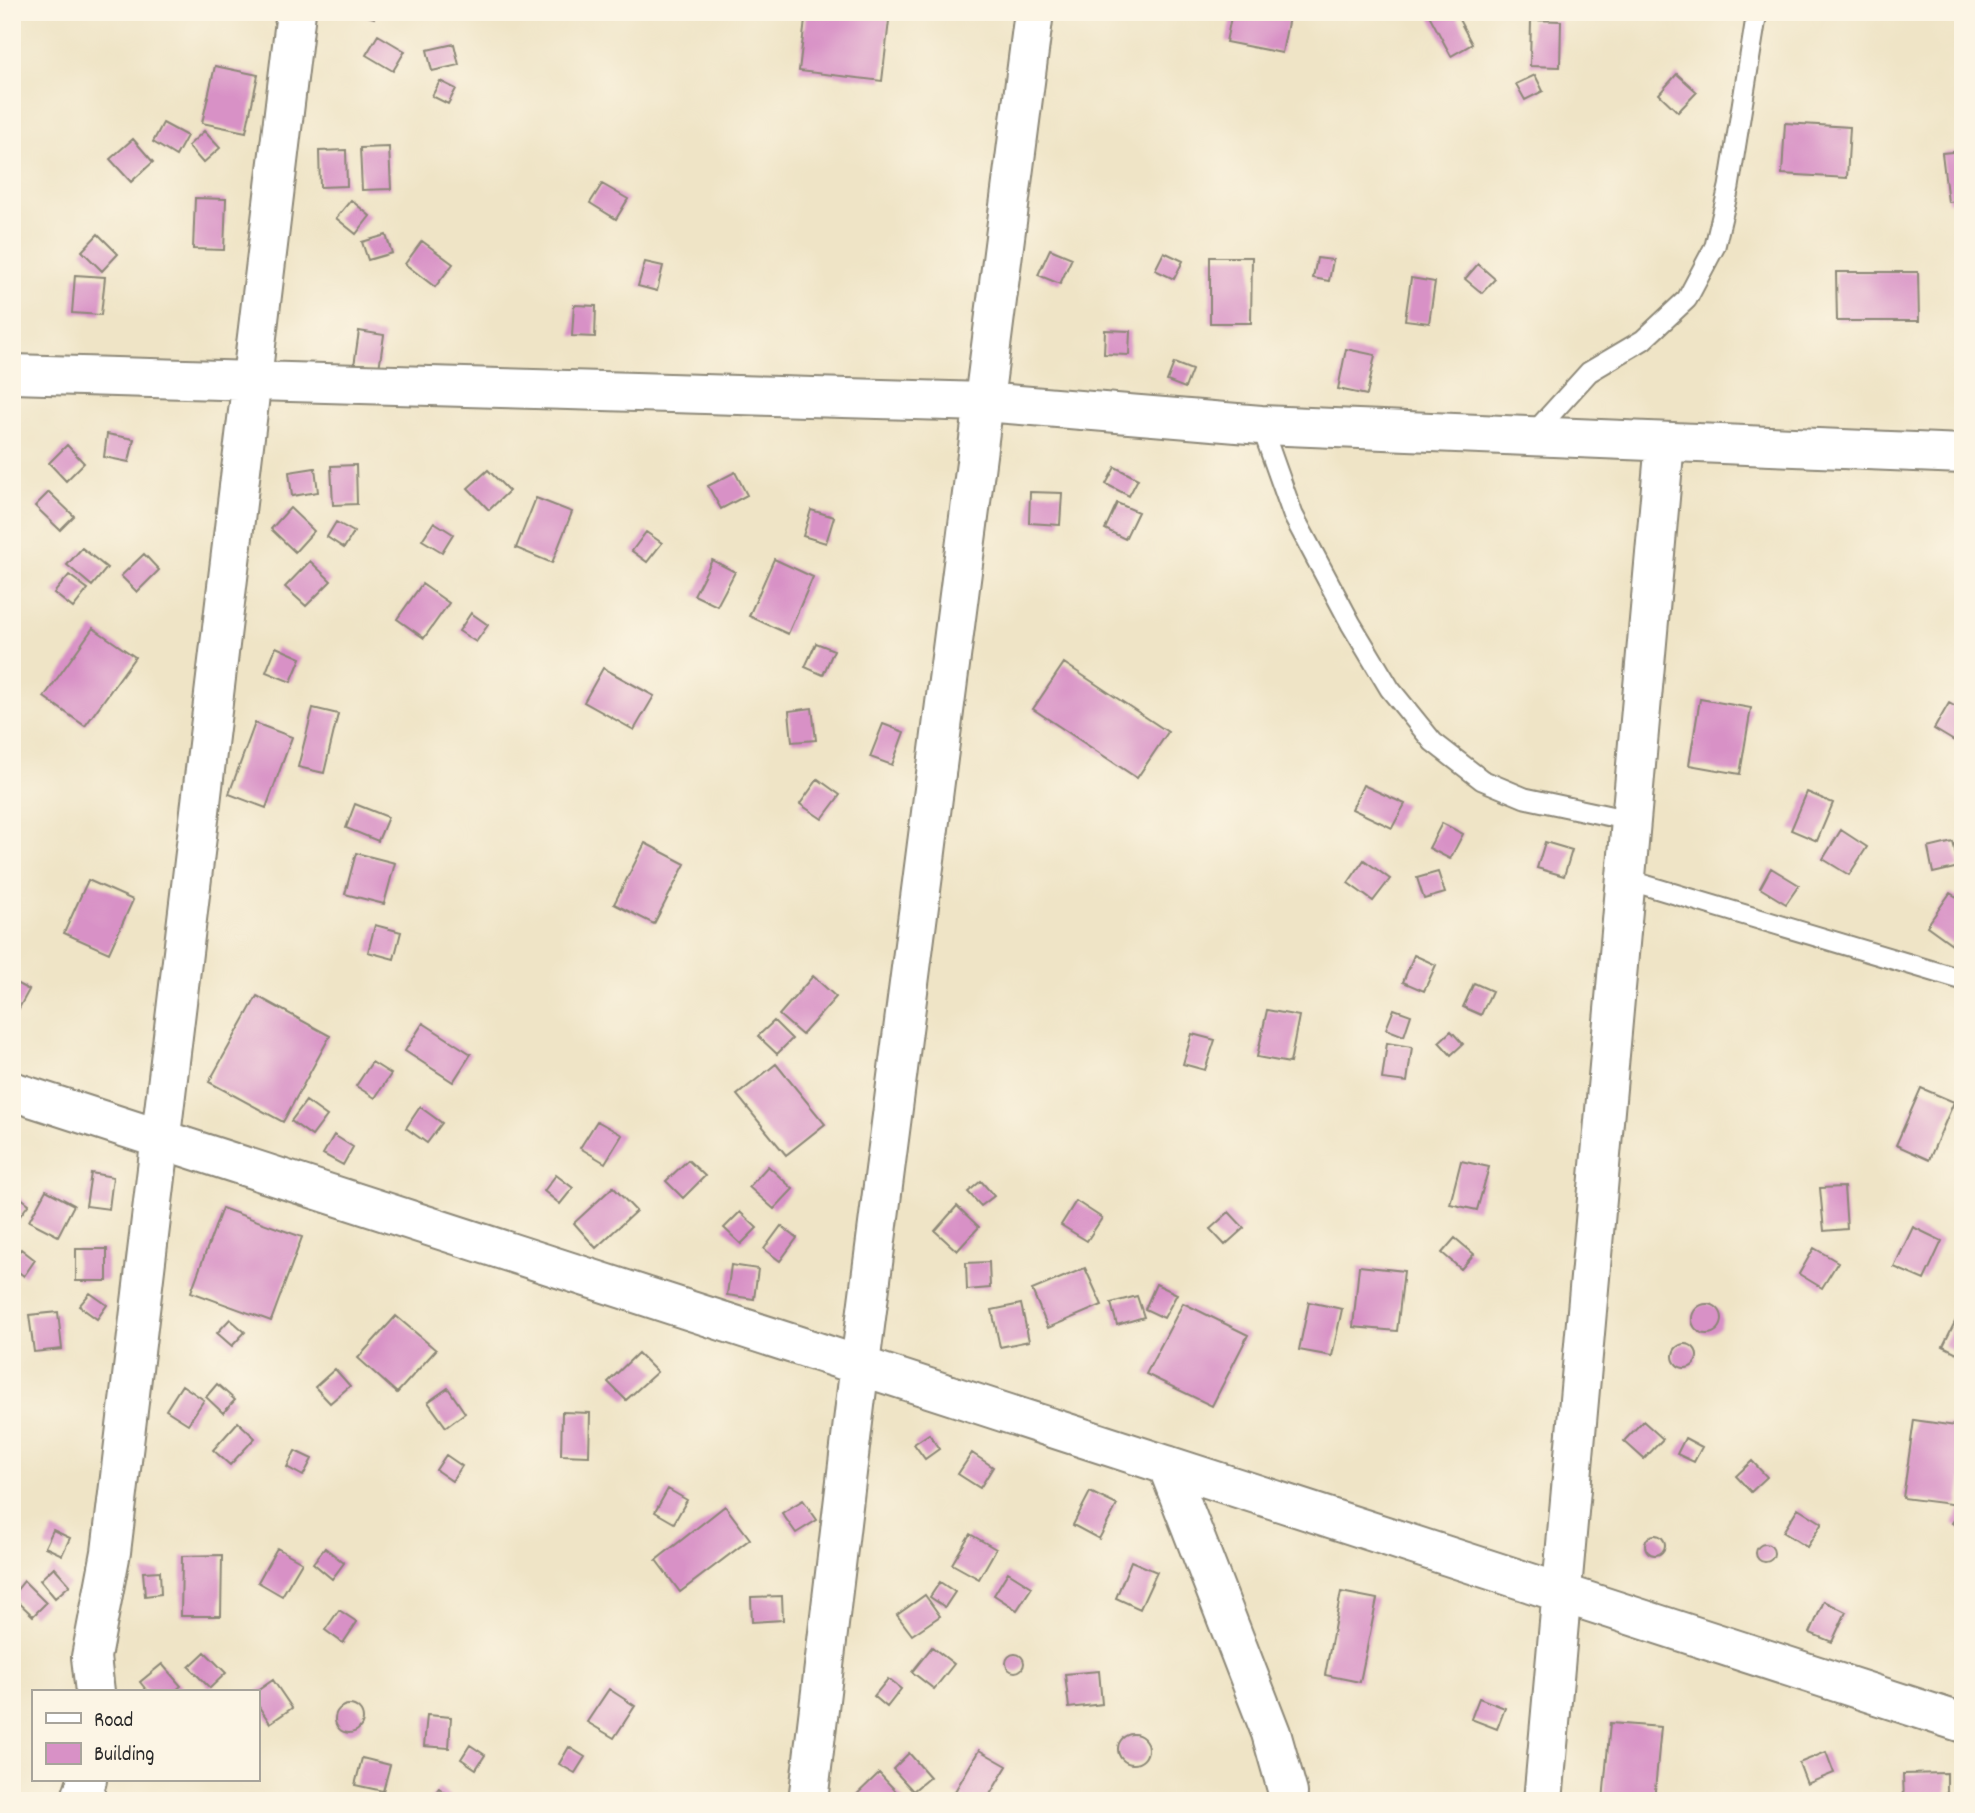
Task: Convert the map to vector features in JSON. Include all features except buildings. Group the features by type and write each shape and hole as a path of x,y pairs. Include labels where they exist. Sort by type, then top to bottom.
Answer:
{"street":[{"path":"95,1690 91,1657 111,1552 296,12"},
{"path":"808,1801 860,1366 1034,12"},
{"path":"12,374 984,402 1261,425 1963,453"},
{"path":"1544,1801 1665,442"},
{"path":"12,1091 1963,1723"},
{"path":"1167,1465 1271,1733 1288,1793 1285,1801"},
{"path":"80,1801 87,1782"}],"lane":[{"path":"1531,436 1589,372 1643,340 1687,299 1710,257 1729,187 1757,12"},
{"path":"1261,425 1293,515 1351,624 1390,690 1433,742 1482,779 1525,798 1633,821"},
{"path":"1628,880 1963,979"}]}
